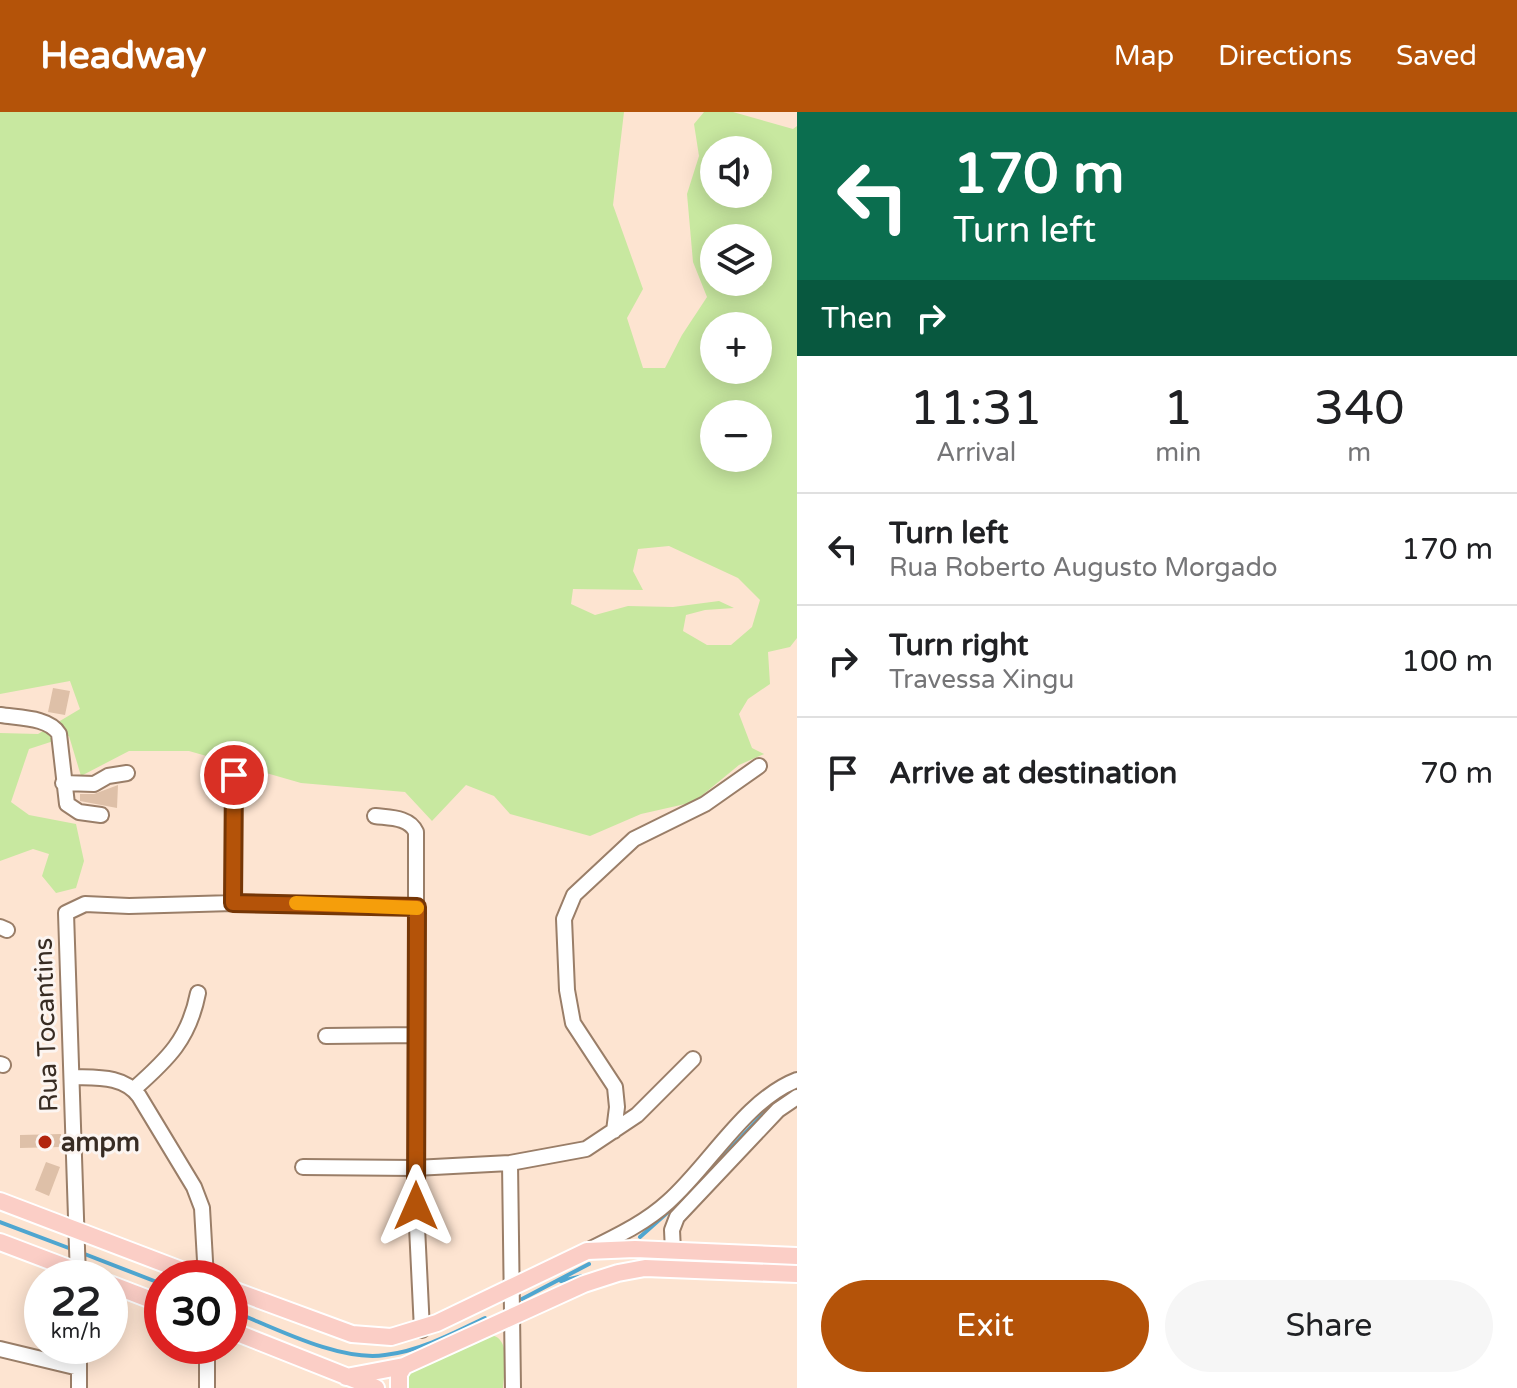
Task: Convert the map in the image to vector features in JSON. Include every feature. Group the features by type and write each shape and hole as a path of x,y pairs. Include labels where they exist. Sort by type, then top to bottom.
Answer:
{"main road":[{"path":"0,1201 78,1238 147,1260"},
{"path":"0,1242 50,1260"},
{"path":"248,1296 352,1334 391,1337 422,1330 587,1251 797,1256"},
{"path":"248,1338 341,1382 372,1381 584,1284 618,1273 645,1268 797,1274"},
{"path":"465,1309 486,1310 513,1317"},
{"path":"399,1388 399,1374 404,1366"}],"street":[{"path":"0,715 55,727 59,734 67,804 71,808 101,815"},
{"path":"614,1131 617,1107 615,1087 573,1023 567,990 564,919 568,905 574,895 634,839 705,804 759,766"},
{"path":"63,783 94,784 108,776 127,773"},
{"path":"234,775 233,903 417,907"},
{"path":"375,816 406,821 414,827 417,907 415,1168 422,1330"},
{"name":"Rua Tocantins","path":"78,1260 66,913 85,904 233,903"},
{"path":"134,1089 168,1059 180,1042 194,1012 198,993"},
{"path":"326,1036 417,1035"},
{"path":"303,1167 415,1168 510,1163 586,1149 637,1115 693,1059"},
{"path":"72,1077 114,1079 134,1089 194,1187 202,1208 203,1260"},
{"path":"587,1251 647,1220 667,1203 760,1104 783,1086 797,1080"},
{"path":"673,1251 672,1230 677,1217 778,1110 797,1097"},
{"path":"510,1163 513,1388"},
{"path":"0,1349 79,1368"},
{"path":"79,1364 79,1388"},
{"path":"207,1364 207,1388"}],"green space":[{"path":"0,112 624,112 613,205 643,289 627,318 643,368 665,368 707,296 772,296 772,224 700,224 700,280 693,262 687,194 699,156 694,124 704,112 733,112 793,129 797,126 797,638 790,647 768,652 770,684 748,699 739,714 752,748 764,754 739,765 694,802 641,814 590,836 510,814 494,796 466,785 432,821 405,792 301,783 189,751 129,751 81,776 69,736 29,749 11,802 29,815 76,824 84,861 76,888 56,893 42,876 49,854 33,849 0,861 0,733 38,734 80,709 70,681 0,694","holes":["669,546 738,578 760,600 752,627 731,645 707,645 683,631 686,615 734,608 719,601 673,607 628,606 595,615 571,604 573,589 643,590 633,571 638,549"]},
{"path":"491,1335 498,1338 504,1349 503,1388 403,1388 405,1373"}],"building":[{"path":"53,688 70,691 65,715 48,712"},
{"path":"118,785 117,808 80,801 80,794 94,794"},
{"path":"61,1134 61,1147 20,1148 20,1135"},
{"path":"46,1162 60,1167 49,1196 35,1190"}],"waterway":[{"path":"640,1237 685,1197 762,1115 797,1089"},
{"path":"0,1222 74,1250"},
{"path":"82,1253 144,1277"},
{"path":"522,1299 589,1264"},
{"path":"561,1281 583,1276"},
{"path":"248,1318 306,1342 367,1356 411,1350 485,1318"}],"slow traffic":[{"path":"296,903 417,908"}],"place":[{"name":"ampm","path":"45,1142"}],"route":[{"path":"234,775 233,903 417,907 416,1206"}]}
